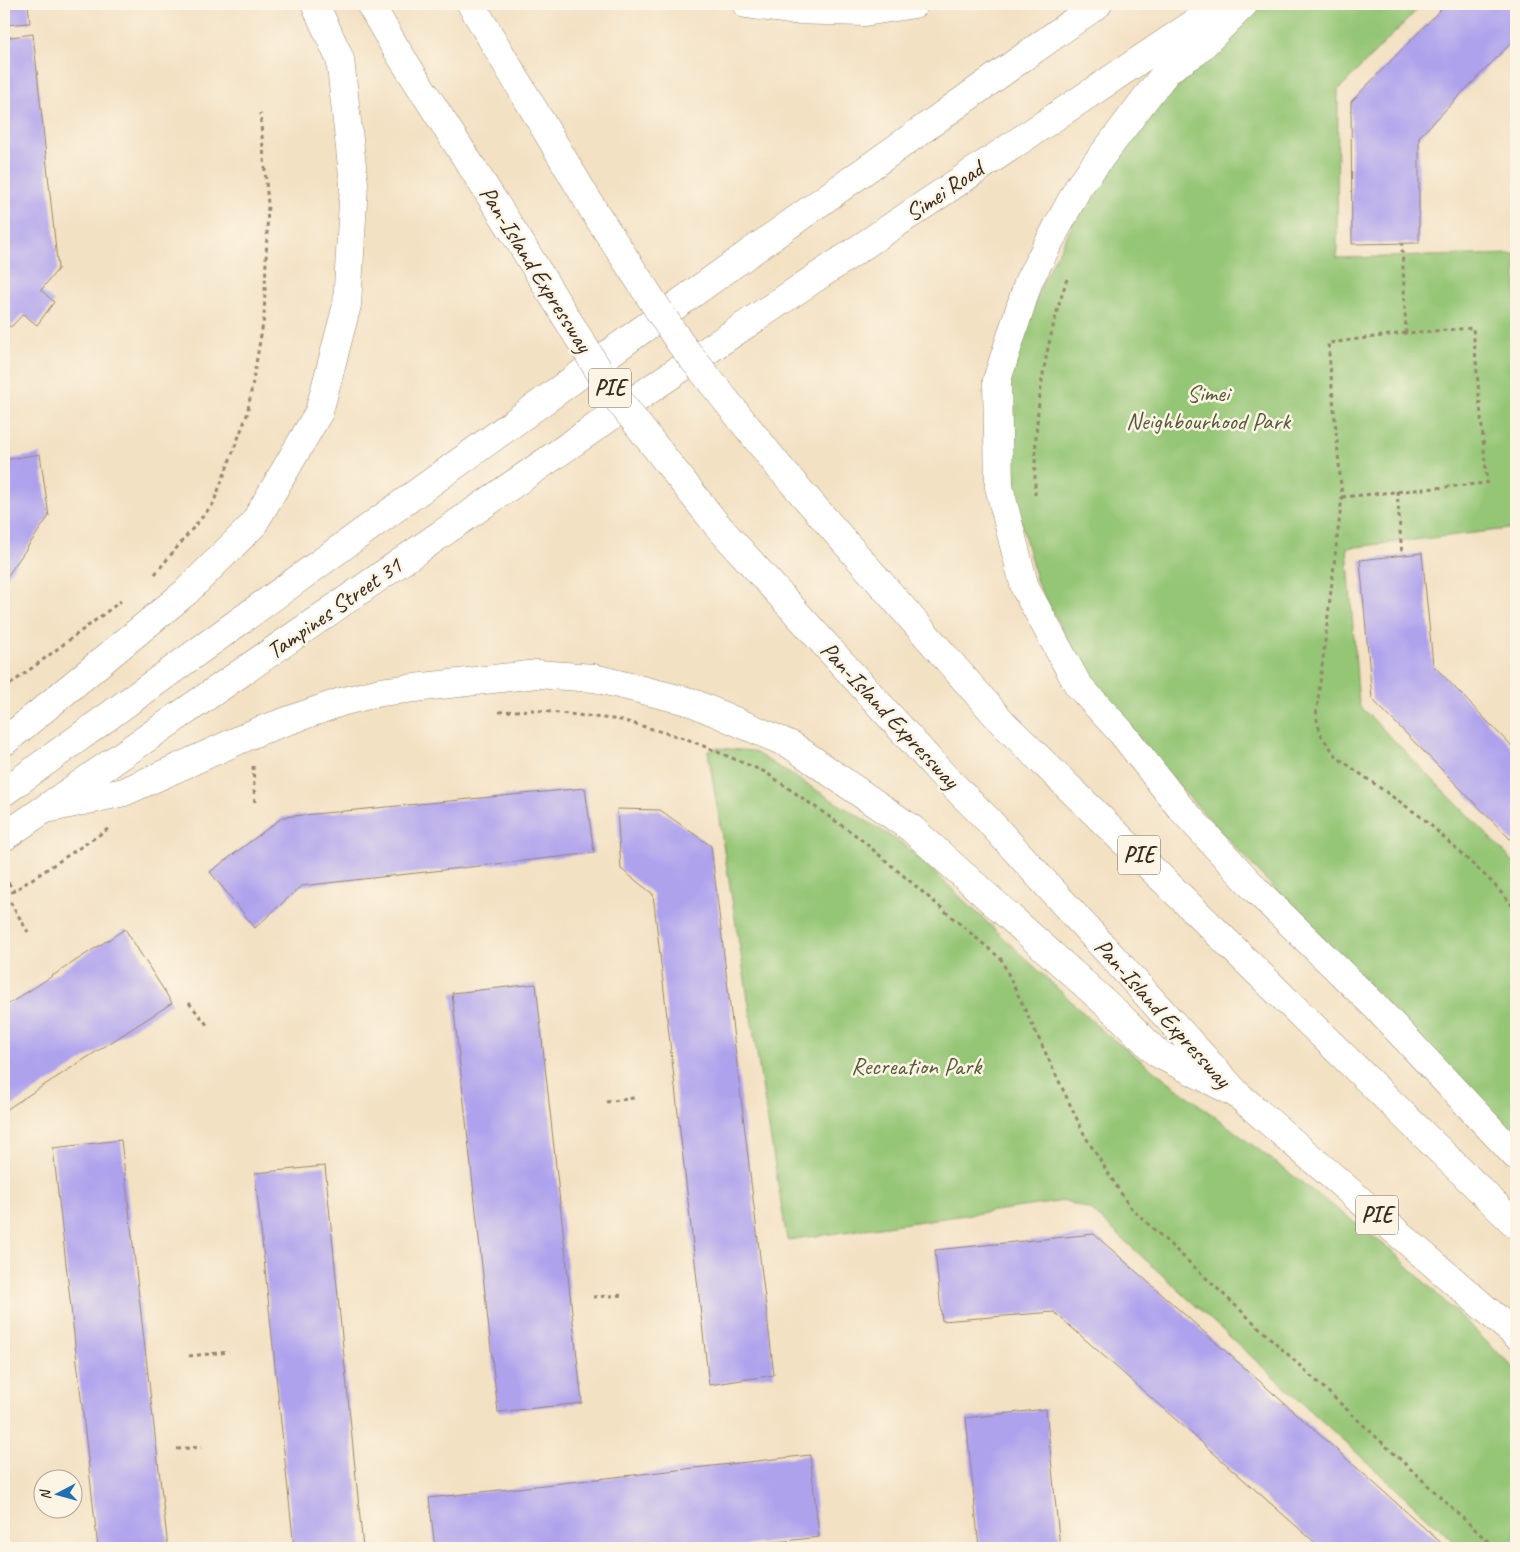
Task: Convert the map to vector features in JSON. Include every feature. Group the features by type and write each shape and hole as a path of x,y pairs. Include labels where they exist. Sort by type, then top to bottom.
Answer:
{"main road":[{"path":"4,742 186,592 253,525 319,412 347,305 354,184 340,59 315,4"},
{"name":"Pan-Island Expressway","path":"370,4 395,48 518,239 612,392 717,525 942,774 989,821 1237,1094 1516,1335"},
{"name":"PIE","path":"471,4 594,211 680,343 780,468 1003,723 1516,1225"},
{"path":"746,4 790,10 865,12 914,4"},
{"name":"Tampines Street 31","path":"4,792 636,334 1098,4"},
{"name":"Simei Road","path":"665,379 1223,4"},
{"path":"1244,4 1196,52 1169,69 1148,95 1080,186 1030,280 997,380 999,487 1025,588 1078,685 1122,734 1179,806 1256,890 1375,1006 1516,1156"},
{"name":"Tampines Street 31","path":"4,837 665,379"},
{"path":"46,809 124,792 259,731 341,702 380,692 537,674 594,678 691,702 790,745 912,829 1120,1016 1157,1053 1237,1094"}],"path":[{"path":"150,580 213,504 247,415 264,318 268,204 260,114"},
{"path":"1402,244 1406,333"},
{"path":"1035,504 1036,436 1043,370 1055,317 1069,273"},
{"path":"1342,497 1396,490 1487,483 1473,328 1406,333 1328,343 1342,497 1316,717 1322,737 1338,758 1424,819 1492,882 1516,910"},
{"path":"1396,490 1402,555"},
{"path":"4,689 127,597"},
{"path":"495,712 533,710 621,720 687,739 765,772 857,836 1000,959 1085,1136 1129,1206 1495,1548"},
{"path":"253,762 255,806"},
{"path":"28,932 5,896 112,827"},
{"path":"4,876 14,891"},
{"path":"189,1004 209,1027"},
{"path":"606,1102 634,1098"},
{"path":"593,1297 625,1295"},
{"path":"190,1356 229,1352"},
{"path":"177,1449 202,1447"}],"green space":[{"name":"Simei Neighbourhood Park","path":"1262,4 1423,4 1338,90 1337,258 1516,254 1516,528 1347,548 1359,705 1516,864 1516,1136 1266,880 1187,795 1089,680 1037,583 1012,486 1010,380 1041,284 1091,191 1159,105"},
{"name":"Recreation Park","path":"718,748 753,751 905,845 1106,1034 1391,1250 1516,1370 1516,1548 1461,1548 1091,1210 1065,1201 787,1240 708,751"}],"building":[{"path":"4,4 28,4 30,23 4,25"},
{"path":"1446,4 1516,4 1516,38 1419,137 1419,243 1352,244 1351,102"},
{"path":"33,34 58,269 41,290 54,302 37,325 23,314 12,326 4,327 4,38"},
{"path":"40,454 49,516 4,581 4,460"},
{"path":"1422,553 1433,665 1516,751 1516,845 1372,699 1360,560"},
{"path":"585,788 594,853 301,886 255,928 210,872 283,817"},
{"path":"617,809 660,810 711,846 774,1375 709,1385 653,894 621,869"},
{"path":"125,929 172,1003 4,1111 4,1007"},
{"path":"536,984 582,1403 498,1412 452,993"},
{"path":"121,1140 168,1548 98,1548 53,1148"},
{"path":"325,1166 363,1548 294,1548 255,1173"},
{"path":"1094,1234 1447,1548 1321,1548 1054,1312 942,1321 935,1250"},
{"path":"1046,1409 1060,1548 979,1548 966,1418"},
{"path":"810,1455 819,1537 725,1548 435,1548 429,1498"}]}
